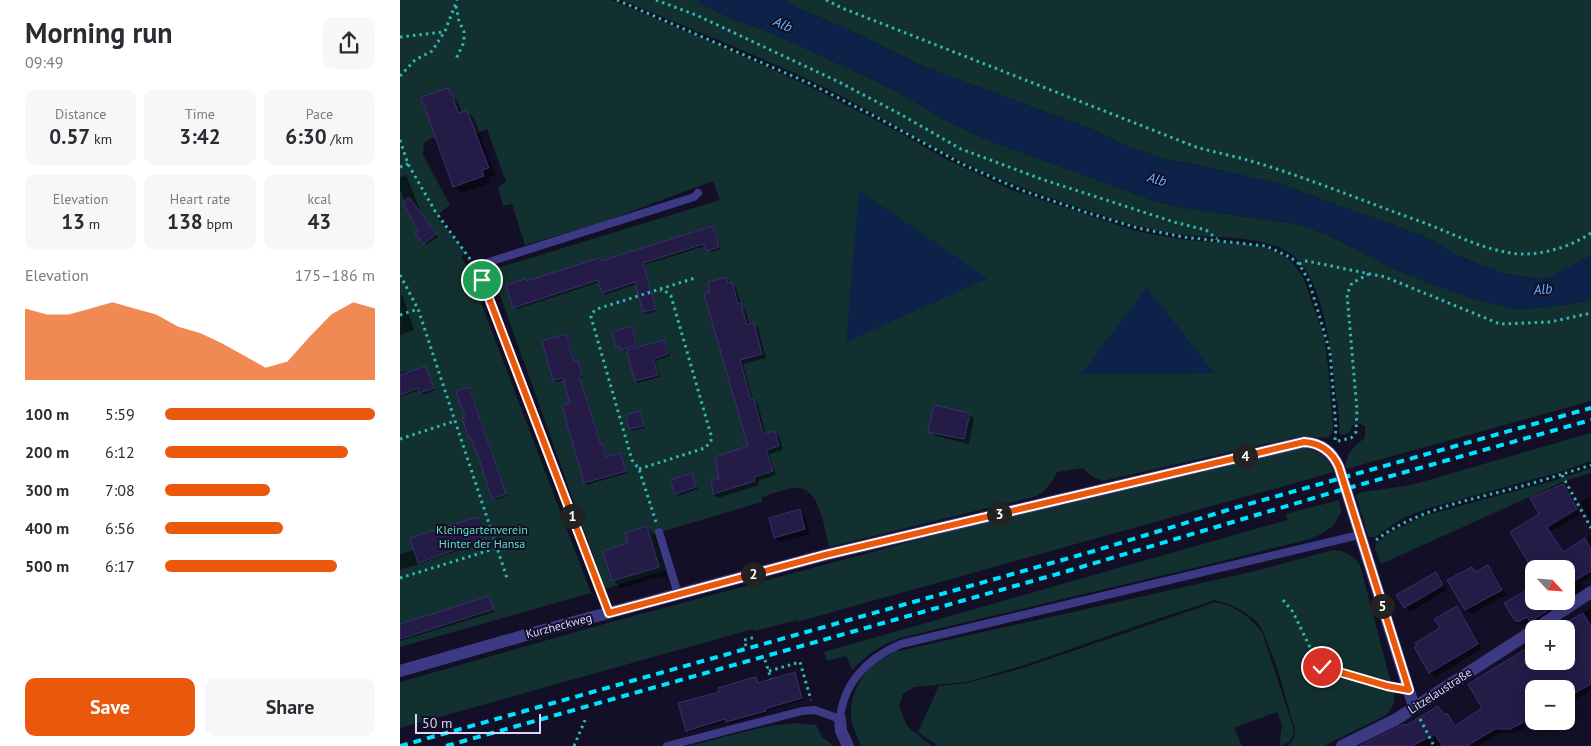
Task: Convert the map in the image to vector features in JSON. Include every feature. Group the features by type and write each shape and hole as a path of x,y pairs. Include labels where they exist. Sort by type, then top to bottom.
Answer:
{"street":[{"name":"Kurzheckweg","path":"400,671 825,555 1304,442 1324,447 1335,458 1414,707"},
{"name":"Litzelaustraße","path":"1548,620 1591,592"},
{"name":"Litzelaustraße","path":"1342,746 1395,720 1525,635"},
{"path":"840,719 841,731 848,746"}],"lane":[{"path":"609,613 482,280 481,272 489,262 694,197 698,193"},
{"path":"659,532 678,594"},
{"path":"667,746 802,711 814,710 840,719 845,697 864,667 885,651 900,644 1359,535"}],"path":[{"path":"400,76 415,60 432,51 445,32 457,0"},
{"path":"617,0 811,84 988,177 1088,213 1138,228 1182,237 1266,246 1290,257 1299,264 1309,281 1330,352 1336,428 1335,442 1351,438 1356,432 1357,410 1347,294 1352,283 1370,274"},
{"path":"656,0 696,16 839,82 961,149 1044,180 1174,222 1206,230 1217,240"},
{"path":"826,0 842,8 1196,147 1252,161 1483,246 1524,254 1547,252 1565,246 1591,233"},
{"path":"456,5 459,21 464,32 464,42 456,59"},
{"path":"400,37 445,32"},
{"path":"400,140 408,164 435,211 471,258 482,280"},
{"path":"400,167 408,164"},
{"path":"1299,264 1307,261 1384,277 1500,324 1550,322 1591,313"},
{"path":"400,275 418,309 508,578"},
{"path":"659,532 639,469 632,460 591,317 592,312 597,309 695,278"},
{"path":"639,469 705,448 711,441 711,435 671,296 665,290 660,290"},
{"path":"400,315 418,309"},
{"path":"400,439 455,421"},
{"path":"1363,549 1396,526 1434,510 1562,475 1591,465"},
{"path":"1562,475 1591,528"},
{"path":"400,578 497,548"},
{"path":"1283,600 1293,612 1316,660 1322,667 1387,686 1409,690"},
{"path":"746,646 744,640 756,637"},
{"path":"765,660 771,679"},
{"path":"769,671 800,662 814,710"},
{"path":"1414,707 1434,746"},
{"path":"574,746 585,720"}],"green space":[{"name":"Kleingartenverein Hinter der Hansa","path":"400,0 611,0 714,43 813,88 897,131 944,158 1012,190 1140,232 1187,240 1245,244 1267,248 1283,255 1292,262 1303,277 1324,336 1333,431 1329,437 1325,438 1301,436 1103,481 1091,476 1083,468 1057,472 1049,486 1037,496 829,547 820,510 810,494 803,489 787,489 762,497 762,502 654,534 665,571 605,589 491,270 720,200 713,181 603,222 525,245 512,204 503,206 498,187 506,182 487,129 470,136 432,138 424,143 423,155 450,205 436,216 466,253 461,256 471,276 591,593 400,647"},
{"path":"622,0 698,0 698,2 733,19 774,34 898,92 947,121 988,140 1157,202 1306,227 1326,234 1394,269 1424,281 1472,298 1509,308 1545,307 1583,302 1591,298 1591,401 1346,469 1348,456 1357,444 1365,438 1365,426 1357,423 1353,425 1349,433 1341,435 1339,432 1339,414 1332,362 1320,303 1314,285 1306,270 1296,258 1285,250 1258,241 1186,235 1143,227 1101,215 1015,185 945,153 807,79"},
{"path":"786,0 1591,0 1591,256 1548,278 1540,279 1506,274 1454,254 1434,241 1287,186 1208,167 1164,159 1127,146 1094,130 925,67 845,28 800,9"},
{"path":"1591,433 1591,461 1557,473 1426,509 1403,518 1375,537 1368,536 1356,495 1363,492 1411,485"},
{"path":"1301,448 1322,454 1334,472 797,622 797,620 754,631 753,629 400,728 400,682 611,622 950,531"},
{"path":"1591,468 1591,473 1567,480 1381,564 1375,549 1376,543 1391,532 1423,516 1556,480"},
{"path":"1339,500 1341,512 1336,521 1332,527 1314,538 900,638 874,651 852,670 846,656 827,661 824,652 1287,520 1286,514"},
{"path":"1333,550 1349,554 1360,565 1394,700 1386,715 1324,746 1288,746 1294,739 1295,730 1277,667 1262,629 1256,621 1243,611 1215,600 1025,665 966,682 914,687 903,694 899,706 907,726 932,746 861,746 855,731 851,709 857,687 864,674 874,664 894,652 1255,571"},
{"path":"1216,602 1232,607 1248,617 1262,632 1294,730 1290,741 1285,744 1279,746 1282,725 1277,712 1234,728 1242,746 938,746 918,732 939,686 967,683 1026,667"},
{"path":"796,723 816,725 822,737 834,746 689,746 756,729"}],"water":[{"name":"Alb","path":"698,0 786,0 800,9 845,28 925,67 1094,130 1127,146 1164,159 1208,167 1287,186 1434,241 1462,258 1506,274 1540,279 1548,278 1591,256 1591,298 1583,302 1545,307 1509,308 1472,298 1424,281 1394,269 1326,234 1306,227 1157,202 988,140 947,121 898,92 774,34 733,19 698,2"},
{"path":"859,191 988,278 846,342"},
{"path":"1147,287 1214,373 1081,374"}],"building":[{"path":"448,88 450,94 452,93 458,113 467,110 489,168 482,170 484,176 453,187 421,97"},
{"path":"409,197 436,234 423,244 415,233 418,231 403,202"},
{"path":"713,226 719,247 707,251 703,244 643,263 656,309 643,312 635,282 602,293 598,280 513,308 506,285 525,279 526,281 600,258 601,261"},
{"path":"726,277 728,283 732,282 738,304 741,303 747,325 754,323 762,354 740,360 751,400 754,399 763,434 775,431 779,446 766,450 773,471 754,477 755,481 713,494 711,479 719,479 715,457 748,446 704,294 710,292 708,282"},
{"path":"632,326 637,345 620,350 619,346 616,347 612,332"},
{"path":"566,334 574,361 578,360 582,375 579,376 606,457 620,453 626,471 584,483 562,406 570,403 563,378 553,380 542,341"},
{"path":"664,340 668,354 653,359 658,375 635,381 626,350"},
{"path":"426,366 434,388 419,393 418,388 400,395 400,375"},
{"path":"469,387 506,494 492,499 476,449 471,438 469,439 462,418 465,417 456,391"},
{"path":"934,405 970,413 964,439 928,432"},
{"path":"640,411 644,426 629,429 626,415"},
{"path":"692,473 696,487 675,494 670,480"},
{"path":"1563,484 1577,509 1547,527 1563,552 1585,538 1591,549 1591,571 1575,581 1575,560 1527,560 1510,532 1539,514 1530,498"},
{"path":"800,509 805,529 774,538 769,518"},
{"path":"477,517 483,540 418,563 410,538"},
{"path":"647,526 659,567 612,581 603,551 628,543 625,533"},
{"path":"1488,565 1502,590 1465,610 1447,580 1472,567 1475,572"},
{"path":"1436,572 1443,585 1404,608 1396,595"},
{"path":"1525,591 1525,610 1547,611 1533,620 1529,620 1527,617 1518,622 1517,620 1515,621 1504,603"},
{"path":"489,596 494,609 400,639 400,624"},
{"path":"1457,606 1478,644 1429,673 1414,647 1417,645 1415,643 1440,628 1434,619"},
{"path":"1583,613 1591,626 1591,684 1575,693 1575,680 1525,680 1525,722 1510,729 1495,729 1467,746 1442,746 1435,734 1412,746 1360,746 1404,724 1405,726 1438,706 1444,715 1447,713 1455,726 1482,708 1468,684 1525,649 1525,670 1575,670 1575,620 1571,620"},
{"path":"795,672 802,698 765,709 766,711 726,722 725,719 686,731 678,703 719,692 718,688 748,679 756,677 758,683"}],"railway":[{"path":"400,746 1094,551 1231,509 1591,408"},
{"path":"446,746 1061,573 1334,492 1591,420"}],"route":[{"path":"482,280 609,613 825,555 1304,442 1311,442 1324,447 1335,458 1339,467 1363,549 1409,690 1387,686 1322,667"}]}
